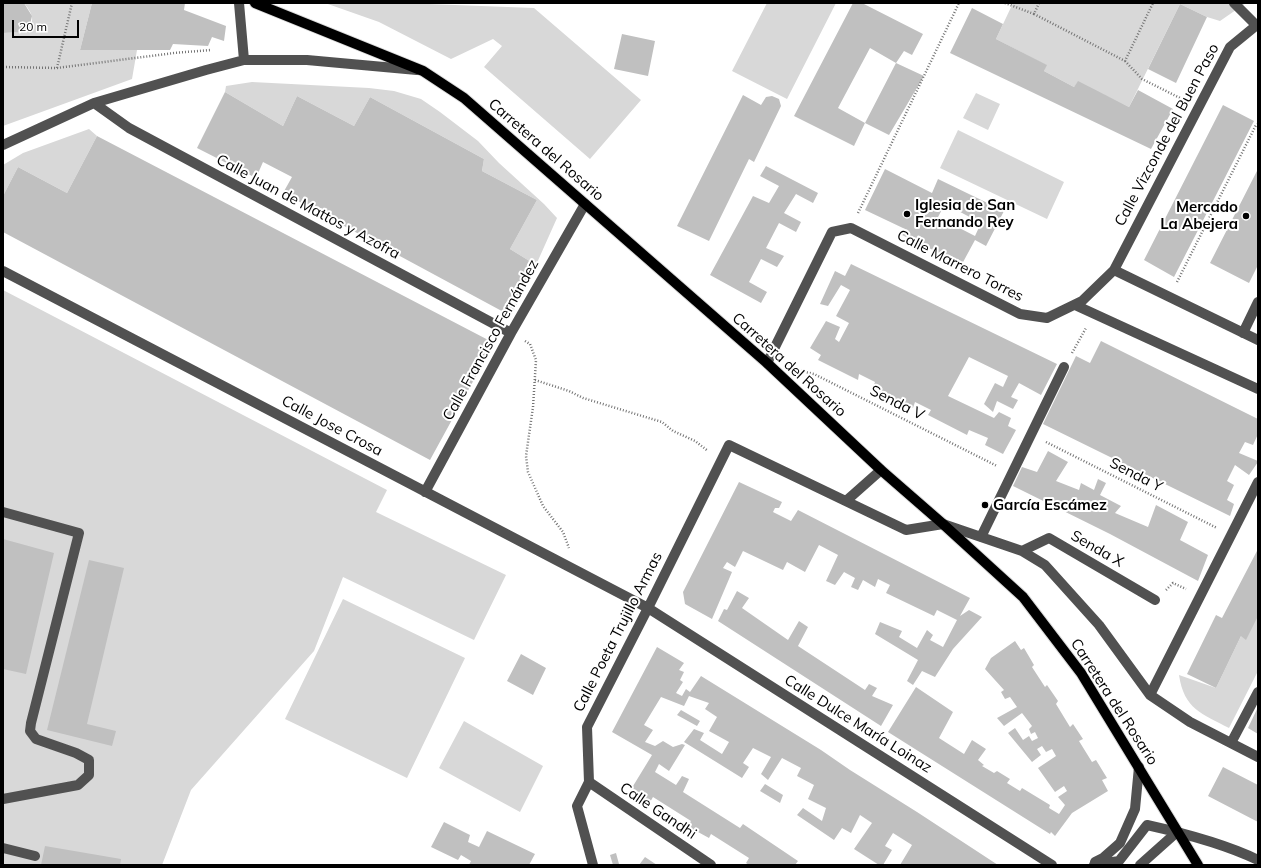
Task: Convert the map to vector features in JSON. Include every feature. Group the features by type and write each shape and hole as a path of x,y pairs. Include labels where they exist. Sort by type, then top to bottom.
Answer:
{"main road":[{"name":"Carretera del Rosario","path":"255,3 423,71 464,98 767,364 881,470 1023,597 1081,673 1198,865"}],"street":[{"path":"239,3 244,60"},
{"path":"1234,3 1257,24"},
{"name":"Calle Vizconde del Buen Paso","path":"1114,270 1230,47 1257,24"},
{"path":"3,145 94,103 244,60 307,60 423,71"},
{"name":"Calle Juan de Mattos y Azofra","path":"94,103 136,132 511,333"},
{"name":"Calle Francisco Fernández","path":"425,492 511,333 585,204"},
{"path":"767,364 832,232 851,228"},
{"name":"Calle Marrero Torres","path":"851,228 1020,314 1047,318 1082,301 1114,270"},
{"name":"Calle Jose Crosa","path":"3,270 648,608"},
{"path":"1114,270 1258,340"},
{"path":"1243,332 1258,302"},
{"path":"1074,304 1258,389"},
{"path":"981,537 1064,367"},
{"name":"Calle Poeta Trujillo Armas","path":"593,865 577,806 589,782 587,726 648,608 729,445 846,501"},
{"path":"881,470 846,501 906,530 943,524 1022,551 1045,565 1094,620 1150,695 1190,722 1258,757"},
{"path":"1150,695 1258,482"},
{"path":"3,512 79,533 30,723 30,731 36,739 76,753 89,760 90,775 78,785 3,799"},
{"name":"Senda X","path":"1022,551 1049,538 1155,600"},
{"name":"Calle Dulce María Loinaz","path":"648,608 1052,865"},
{"path":"1231,743 1258,692"},
{"path":"1087,865 1103,858 1120,843 1135,809 1139,767"},
{"name":"Calle Gandhi","path":"589,782 711,865"},
{"path":"1094,865 1119,861 1147,825 1177,832 1244,853 1258,860"},
{"path":"1140,865 1177,832"},
{"path":"3,848 35,856"}],"path":[{"path":"58,68 72,3"},
{"path":"851,228 959,3"},
{"path":"1005,3 1034,14 1125,61 1142,79 1198,108"},
{"path":"1034,14 1039,3"},
{"path":"1125,61 1153,3"},
{"path":"3,67 58,68 174,53 215,50"},
{"path":"1170,297 1256,125 1258,124"},
{"path":"1064,367 1094,314"},
{"path":"511,333 530,344 536,360 533,407 526,456 528,472 543,506 563,532 570,550 568,566"},
{"name":"Senda V","path":"798,370 814,374 1012,474"},
{"path":"535,380 569,391 583,398 662,422 673,431 695,441 721,460"},
{"name":"Senda Y","path":"1031,435 1231,535"},
{"path":"1155,600 1173,583 1201,595"}],"shaded area":[{"path":"24,3 92,3 80,50 137,50 132,79 3,126 3,33 18,32 30,27 32,17 30,11"},
{"path":"325,3 402,3 534,8 641,100 590,159 484,67 502,46 493,39 451,59 379,22"},
{"path":"767,3 836,3 787,99 732,71"},
{"path":"1013,3 1246,3 1220,21 1207,17 1180,4 1129,107 1078,82 1074,87 1044,71 1046,65 996,39"},
{"path":"252,82 369,88 394,91 421,99 478,141 557,218 536,265 510,249 537,200 482,171 484,159 370,97 354,126 297,96 283,126 225,92 226,86"},
{"path":"976,93 1000,104 988,130 963,118"},
{"path":"89,129 97,136 67,193 18,167 3,196 3,165 23,153"},
{"path":"958,130 1064,182 1047,219 940,168"},
{"path":"3,290 387,490 376,512 506,575 474,640 343,577 314,651 191,790 162,865 3,865"},
{"path":"343,599 465,658 407,778 285,719"},
{"path":"1258,616 1258,671 1229,728 1210,719 1190,703 1181,686 1179,675 1216,688 1241,636"},
{"path":"464,721 543,766 520,812 439,768"}],"building":[{"path":"3,3 24,3 32,16 30,25 27,29 22,32 3,33"},
{"path":"92,3 185,3 184,10 226,26 224,41 212,37 208,46 173,44 170,50 80,50"},
{"path":"853,3 862,3 923,34 912,55 904,51 896,63 870,48 838,108 865,123 854,146 794,116"},
{"path":"1180,4 1207,17 1176,83 1148,69"},
{"path":"972,8 1003,24 996,39 1047,65 1044,71 1074,87 1078,81 1129,107 1138,90 1173,109 1151,149 950,53"},
{"path":"622,34 655,41 648,76 614,69"},
{"path":"896,63 924,76 889,135 865,123"},
{"path":"225,92 283,126 297,96 354,126 370,97 484,159 482,171 537,200 510,249 536,265 511,316 283,193 292,177 263,162 256,178 197,148"},
{"path":"743,95 761,105 766,97 772,96 779,99 781,106 754,162 749,159 709,241 677,226"},
{"path":"1223,105 1254,121 1174,277 1144,260"},
{"path":"97,136 494,343 430,460 3,232 3,196 18,167 67,193"},
{"path":"766,166 818,193 813,203 796,194 784,213 801,222 796,232 779,223 766,248 784,256 777,267 761,259 749,282 767,292 761,303 710,275 753,196 769,203 779,186 760,176"},
{"name":"Iglesia de San Fernando Rey","path":"885,169 932,193 938,179 1004,211 986,246 975,240 962,264 902,235 905,229 865,210","holes":["945,204 981,223 975,236 938,217"]},
{"name":"Mercado La Abejera","path":"1258,169 1258,265 1249,283 1210,263"},
{"path":"851,264 1057,364 1041,395 1019,383 1011,397 1018,400 1013,409 997,401 993,412 984,404 995,383 1003,387 1008,376 969,357 948,396 994,418 999,412 1011,418 1008,426 1016,430 1003,454 985,445 988,438 969,430 967,435 928,415 931,410 915,402 913,408 873,388 875,382 859,374 858,380 818,360 821,355 810,348 826,321 840,327 835,339 839,342 849,323 836,316 850,290 841,285 828,306 820,304 835,271 845,276"},
{"path":"1101,341 1258,419 1258,434 1253,445 1245,442 1239,453 1258,462 1249,475 1235,465 1227,481 1234,485 1227,500 1234,504 1230,516 1043,424 1076,356 1090,363"},
{"path":"1048,451 1068,462 1056,481 1079,490 1081,483 1094,490 1098,479 1106,483 1100,495 1121,506 1115,513 1148,527 1156,505 1188,522 1180,540 1208,555 1198,581 1110,534 1013,486 1022,467 1037,472"},
{"path":"739,482 782,502 779,508 775,508 773,512 791,521 798,510 970,598 960,616 969,610 982,617 953,649 935,677 922,671 913,685 907,681 918,660 875,634 880,622 902,631 899,637 917,648 927,630 933,635 930,640 943,647 957,620 937,610 934,616 886,593 890,585 878,579 875,587 863,580 858,590 851,587 855,578 844,572 835,585 826,581 838,555 819,545 805,572 787,562 783,570 743,551 735,567 727,562 723,568 732,572 712,619 685,604 683,592"},
{"path":"3,539 54,553 26,674 3,669"},
{"path":"1258,549 1258,616 1246,640 1241,636 1216,688 1187,674 1216,615 1222,618"},
{"path":"89,560 124,568 87,724 116,731 112,746 47,730"},
{"path":"737,591 749,598 742,608 788,640 799,621 808,627 798,646 865,690 869,684 877,688 872,696 893,705 881,726 718,621 724,609 727,610"},
{"path":"1015,641 1021,650 1024,648 1034,665 1032,667 1045,687 1047,685 1058,701 1056,704 1070,727 1073,724 1083,739 1079,741 1092,762 1096,760 1107,778 1102,780 1108,791 1072,813 1055,836 1051,832 1050,834 888,732 916,687 953,712 939,738 964,754 972,740 986,749 978,760 984,765 982,766 994,773 997,771 1010,779 1007,783 1020,791 1022,788 1050,805 1049,808 1059,814 1065,805 1058,797 1067,791 1064,786 1055,792 1038,768 1056,756 1052,749 1046,752 1042,746 1037,749 1041,755 1032,762 1008,733 1015,728 1023,740 1029,736 1032,741 1038,738 1035,732 1031,734 1029,729 1032,726 1022,713 1004,726 997,718 1017,707 1010,697 1005,699 1001,692 1004,690 985,669 991,658"},
{"path":"657,647 684,663 679,670 684,672 680,680 683,682 676,693 682,696 686,689 690,692 701,676 821,750 998,865 900,865 912,845 893,833 885,846 892,850 883,865 879,865 854,849 872,823 860,815 851,833 842,828 834,840 797,815 803,808 822,821 826,808 808,799 814,785 797,776 801,768 782,758 768,780 761,774 771,757 753,748 743,763 749,767 742,778 684,742 694,729 704,733 700,740 722,754 729,742 709,731 717,717 705,709 709,703 689,696 684,706 661,697 644,725 653,730 645,742 655,746 663,741 673,747 682,744 685,745 669,771 659,764 655,772 676,785 682,776 689,779 683,792 740,828 743,824 798,861 795,865 749,865 746,863 749,858 711,834 709,838 687,826 691,821 653,797 649,804 630,791 652,755 612,732"},
{"path":"521,654 546,668 533,695 507,681"},
{"path":"1258,707 1258,734 1248,728"},
{"path":"681,710 700,721 697,726 677,715"},
{"path":"1223,767 1258,785 1258,822 1208,796"},
{"path":"765,784 783,795 780,803 760,791"},
{"path":"444,822 470,835 468,842 479,847 487,831 535,854 529,865 469,865 471,861 461,855 458,860 431,847"},
{"path":"45,846 121,859 120,865 41,865"},
{"path":"616,853 619,864 622,865 613,865 610,855"},
{"path":"645,857 657,865 639,865"}],"place":[{"name":"Iglesia de San Fernando Rey","path":"907,214"},
{"name":"Mercado La Abejera","path":"1246,216"},
{"name":"García Escámez","path":"985,505"}]}
